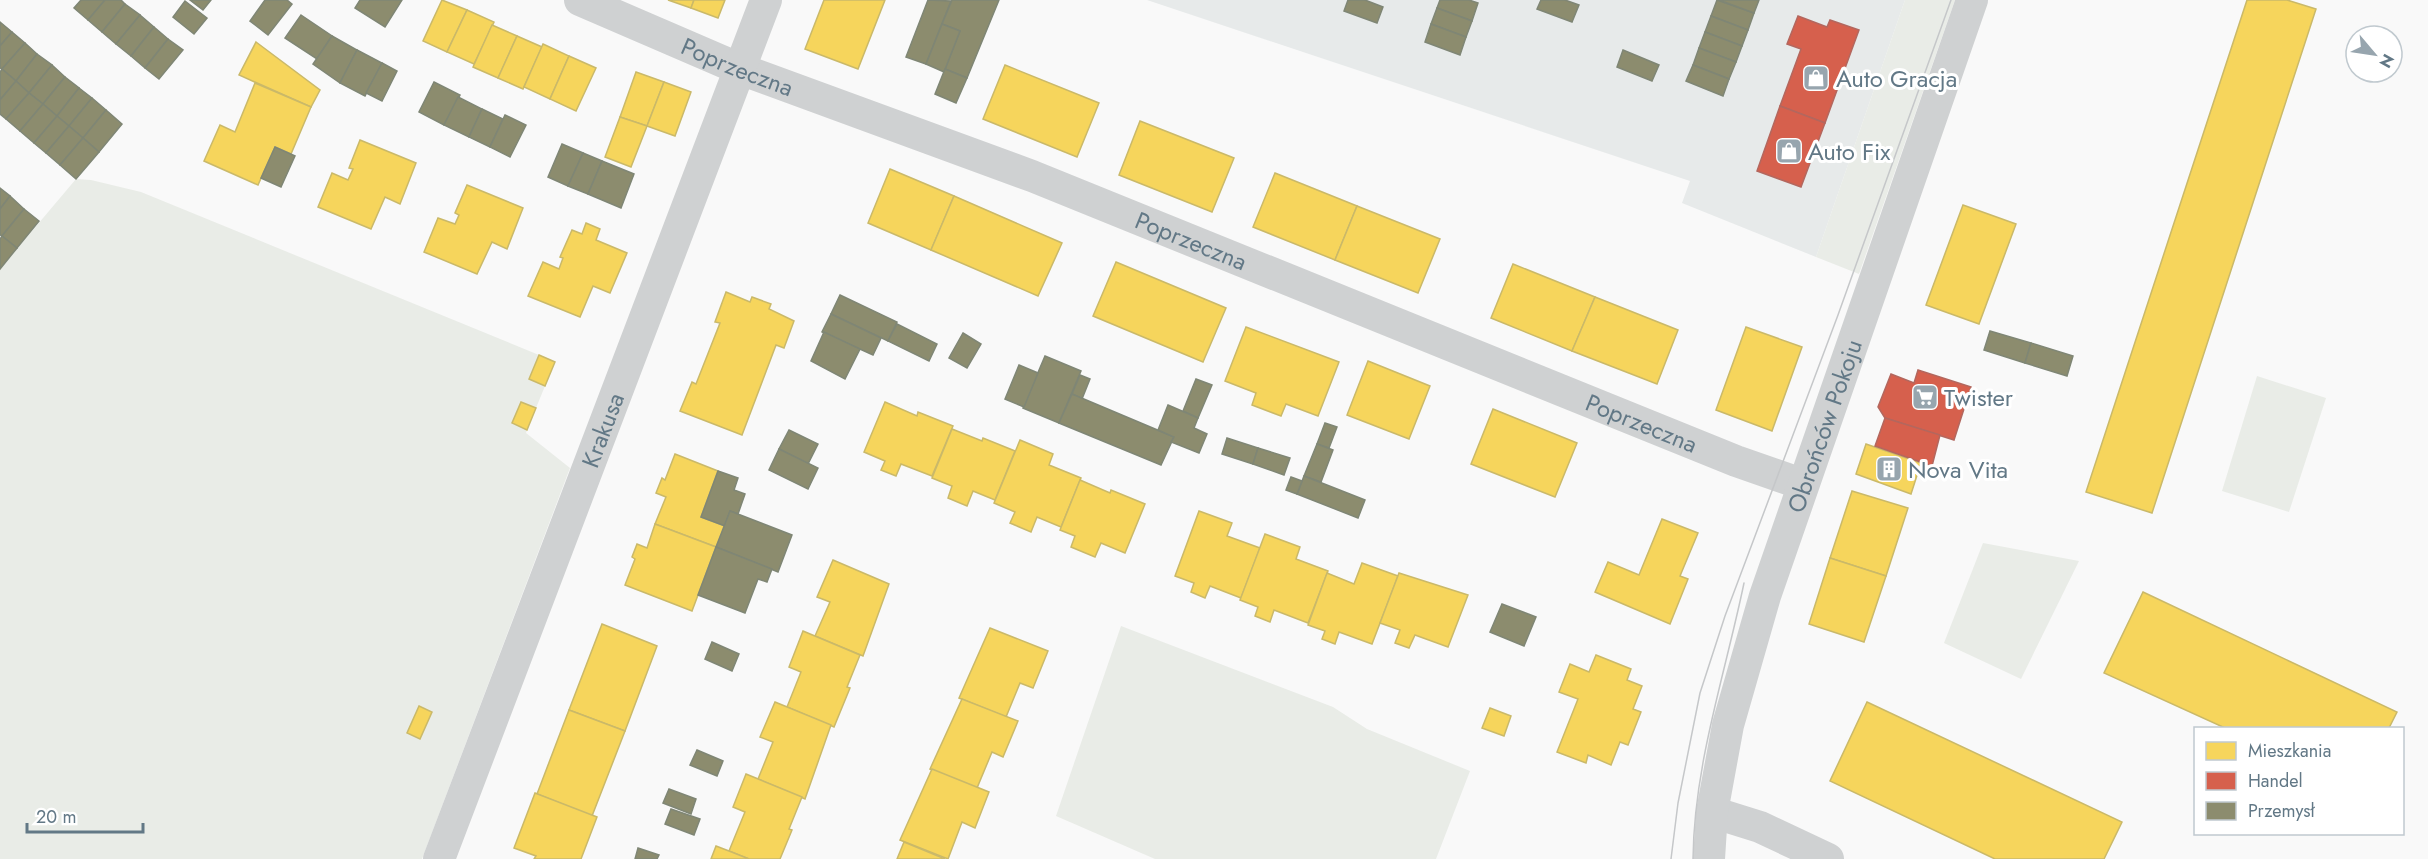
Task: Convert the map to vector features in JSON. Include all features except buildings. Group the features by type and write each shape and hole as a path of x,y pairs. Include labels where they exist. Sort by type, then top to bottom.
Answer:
{"street":[{"name":"Poprzeczna","path":"580,0 740,69 1032,176 1736,461 1802,484"},
{"name":"Krakusa","path":"439,859 766,0"},
{"name":"Obrońców Pokoju","path":"1709,859 1712,812 1728,725 1765,596 1972,0"},
{"path":"1712,812 1760,827 1828,859"}],"shaded area":[{"path":"1147,0 1905,0 1816,257 1682,203 1690,181"},
{"path":"1905,0 1955,0 1859,274 1816,257"},
{"path":"76,179 91,180 141,192 539,355 529,378 545,386 536,408 521,402 512,423 527,430 526,433 570,468 422,859 0,859 0,269"},
{"path":"2257,376 2326,398 2289,512 2222,491"},
{"path":"1983,543 2079,561 2021,679 1944,643"},
{"path":"1121,626 1333,707 1367,729 1470,771 1436,859 1155,859 1056,816"}],"tram line":[{"path":"1671,859 1678,803 1700,693 1725,616 1838,315 1951,0"},
{"path":"1693,859 1695,824 1705,754 1744,583"}],"place":[{"name":"Auto Gracja","path":"1816,78"},
{"name":"Auto Fix","path":"1789,151"},
{"name":"Twister","path":"1925,397"},
{"name":"Nova Vita","path":"1889,469"}]}
